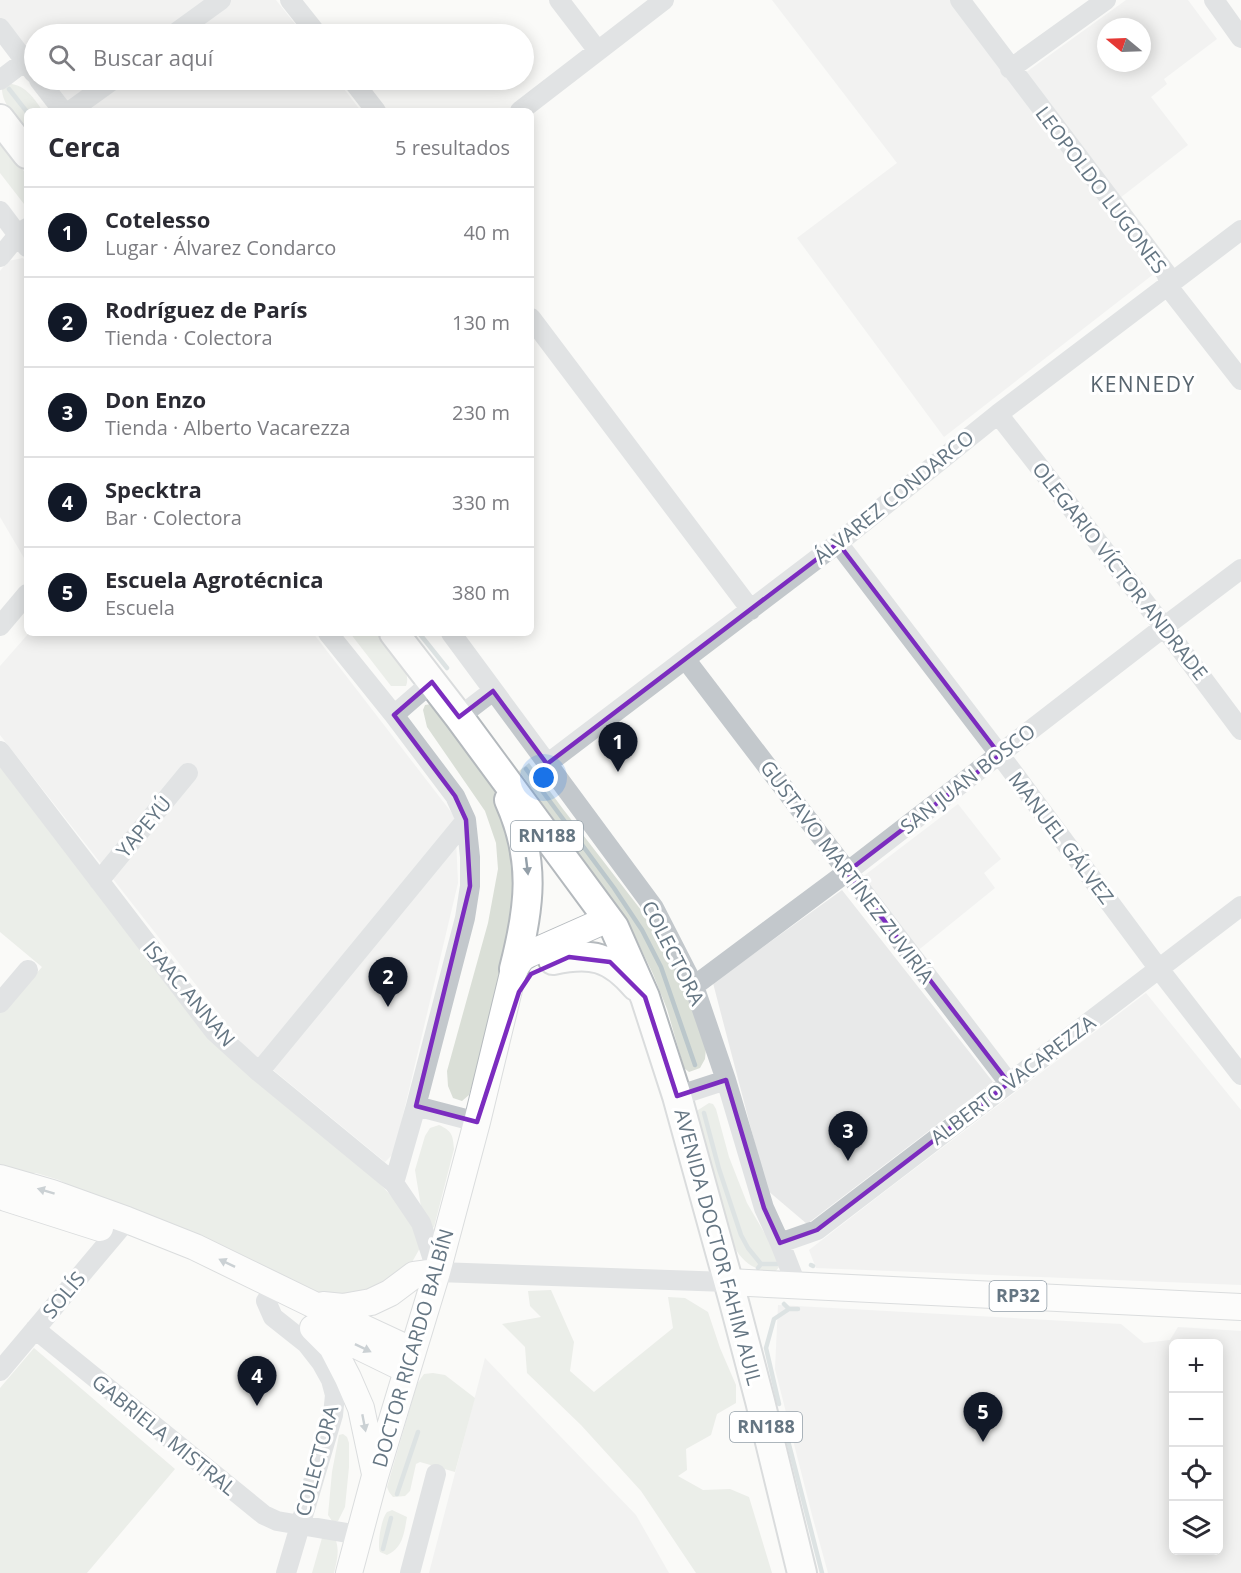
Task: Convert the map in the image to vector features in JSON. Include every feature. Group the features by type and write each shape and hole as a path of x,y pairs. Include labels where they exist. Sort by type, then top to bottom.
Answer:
{"highway":[{"path":"0,119 24,150"},
{"name":"RN188","path":"396,636 611,923"},
{"path":"485,753 517,818 528,867 526,916 514,969"},
{"name":"AVENIDA DOCTOR FAHIM AUIL","path":"611,923 645,996 677,1096 760,1401 802,1573"},
{"path":"553,960 569,957 596,957 610,962 627,975 645,996"}],"main road":[{"name":"DOCTOR RICARDO BALBÍN","path":"477,1122 519,992 531,974 611,923"},
{"path":"514,969 522,958 529,954 611,923"},
{"name":"DOCTOR RICARDO BALBÍN","path":"348,1573 437,1272 477,1122 514,969"},
{"path":"0,1178 52,1193 266,1301 308,1312 371,1302 390,1293 414,1275 437,1272"},
{"path":"0,1196 195,1247 308,1312 410,1361"},
{"name":"RP32","path":"728,1282 1241,1307"},
{"path":"308,1312 332,1347 362,1408 375,1476"}],"street":[{"path":"188,24 221,0"},
{"path":"290,0 309,24"},
{"path":"559,0 598,51"},
{"path":"524,108 664,0"},
{"name":"LEOPOLDO LUGONES","path":"960,0 1166,273 1173,293 1241,380"},
{"path":"1010,69 1106,0"},
{"path":"1214,0 1241,38"},
{"path":"0,28 24,59"},
{"path":"0,80 24,70"},
{"path":"47,90 61,108"},
{"path":"74,108 99,90"},
{"path":"360,90 374,108"},
{"path":"0,211 24,237 0,257"},
{"name":"ÁLVAREZ CONDARCO","path":"547,764 838,543 998,414 1241,230"},
{"path":"534,322 751,610"},
{"name":"OLEGARIO VÍCTOR ANDRADE","path":"998,414 1241,730"},
{"name":"MANUEL GÁLVEZ","path":"838,543 1241,1075"},
{"name":"SAN JUAN BOSCO","path":"694,986 847,872 1241,569"},
{"path":"0,626 24,598"},
{"path":"330,636 455,796 466,820 470,857 467,907 394,1184"},
{"name":"COLECTORA","path":"453,636 654,908 694,986 726,1080 764,1208 796,1284"},
{"name":"GUSTAVO MARTÍNEZ ZUVIRÍA","path":"686,660 1009,1083"},
{"path":"394,715 432,682"},
{"path":"459,717 493,691"},
{"name":"ISAAC ANNAN","path":"0,751 214,1031 259,1072 394,1184 422,1224 437,1272"},
{"name":"YAPEYÚ","path":"99,881 188,773"},
{"path":"259,1072 466,820"},
{"name":"ALBERTO VACAREZZA","path":"780,1243 817,1230 1241,906"},
{"path":"0,1003 28,970"},
{"path":"677,1096 726,1080"},
{"path":"416,1106 477,1122"},
{"name":"SOLÍS","path":"0,1371 121,1227"},
{"path":"437,1272 728,1282"},
{"name":"COLECTORA","path":"266,1301 273,1317 307,1344 321,1362 331,1380 335,1395 333,1415 286,1573"},
{"name":"GABRIELA MISTRAL","path":"36,1329 264,1515 277,1521 359,1535"},
{"path":"410,1573 436,1474"}],"highlighted area":[{"path":"838,543 1000,755 847,872 1009,1083 817,1230 780,1243 764,1208 726,1080 677,1096 645,997 610,962 569,957 531,974 519,992 477,1122 416,1106 470,886 466,820 455,796 394,715 432,682 459,717 493,691 547,764"}],"shaded area":[{"path":"0,0 276,0 295,24 24,24 24,50 0,18"},
{"path":"772,0 951,0 1155,273 944,437 797,238 897,163"},
{"path":"1126,0 1188,0 1217,39 1164,79 1167,84 1151,97 1188,145 1120,198 1025,73 1097,21 1097,72 1151,72 1151,18 1101,18"},
{"path":"6,83 19,86 32,96 41,108 24,108 24,127 10,110 4,99 2,87"},
{"path":"55,90 345,90 359,108 69,108"},
{"path":"0,141 24,171 24,204 0,173"},
{"path":"24,259 24,558 0,517 0,271 8,261"},
{"path":"26,636 315,636 455,817 458,883 394,1153 385,1162 244,1046 0,735 0,666"},
{"path":"352,636 382,636 394,651 403,665 407,679 406,686 391,686"},
{"path":"431,704 496,787 520,865 502,982 469,1095 462,1101 453,1098 448,1086 447,1071 488,923 498,869 496,843 485,811 427,727 423,710 425,705"},
{"path":"0,763 201,1029 367,1169 402,1208 420,1232 420,1248 407,1271 357,1298 313,1296 87,1195 59,1180 36,1173 17,1173 0,1168 0,1013 42,967 0,932"},
{"path":"529,763 641,910 687,991 706,1048 705,1059 700,1068 689,1072 684,1068 667,1009 627,920 519,771"},
{"path":"958,804 1001,859 984,873 995,888 916,952 861,878"},
{"path":"842,890 993,1082 807,1224 767,1190 713,983"},
{"path":"1146,993 1241,1110 1241,1285 816,1268 809,1250"},
{"path":"709,1103 713,1104 716,1109 729,1157 747,1203 772,1246 779,1267 775,1272 752,1266 736,1250 714,1185 695,1112"},
{"path":"439,1125 451,1134 454,1149 434,1227 430,1230 422,1213 415,1170 425,1136 430,1128"},
{"path":"551,1290 574,1342 570,1371 594,1392 673,1328 668,1297 685,1298 708,1312 736,1385 736,1403 717,1414 711,1435 686,1449 687,1470 678,1476 703,1490 730,1489 749,1497 772,1573 696,1573 641,1491 581,1425 527,1373 525,1347 502,1324 541,1317 530,1306 528,1291"},
{"path":"778,1305 1121,1324 1144,1343 1169,1340 1169,1555 1223,1555 1223,1339 1171,1339 1178,1327 1241,1331 1241,1573 828,1573 775,1369"},
{"path":"34,1348 175,1469 87,1573 0,1573 0,1388"},
{"path":"485,1358 636,1515 669,1573 429,1573"},
{"path":"424,1374 445,1375 475,1398 455,1472 420,1462 416,1464 410,1491 405,1496 393,1497 387,1487 417,1384"},
{"path":"343,1434 349,1443 345,1507 338,1521 332,1521 328,1515 332,1472 339,1435"},
{"path":"392,1510 407,1517 400,1544 387,1555 380,1552 379,1538 385,1515"},
{"path":"322,1538 335,1538 337,1542 338,1551 334,1573 312,1573"}],"waterway":[{"path":"9,89 24,108"},
{"path":"421,636 447,668"},
{"path":"526,769 614,888 642,930 661,967 695,1065"},
{"path":"704,1113 719,1169 741,1235 761,1264 758,1268"},
{"path":"761,1264 777,1264"},
{"path":"784,1304 789,1309 798,1309"},
{"path":"779,1404 766,1348 774,1319 789,1309"},
{"path":"784,1425 822,1573"},
{"path":"397,1494 418,1432"},
{"path":"383,1549 391,1518"}],"place":[{"name":"Cotelesso","path":"618,772"},
{"name":"Rodríguez de París","path":"388,1007"},
{"name":"Don Enzo","path":"848,1161"},
{"name":"Specktra","path":"257,1406"},
{"name":"Escuela Agrotécnica","path":"983,1442"}],"district":[{"name":"KENNEDY","path":"1143,385"}]}
